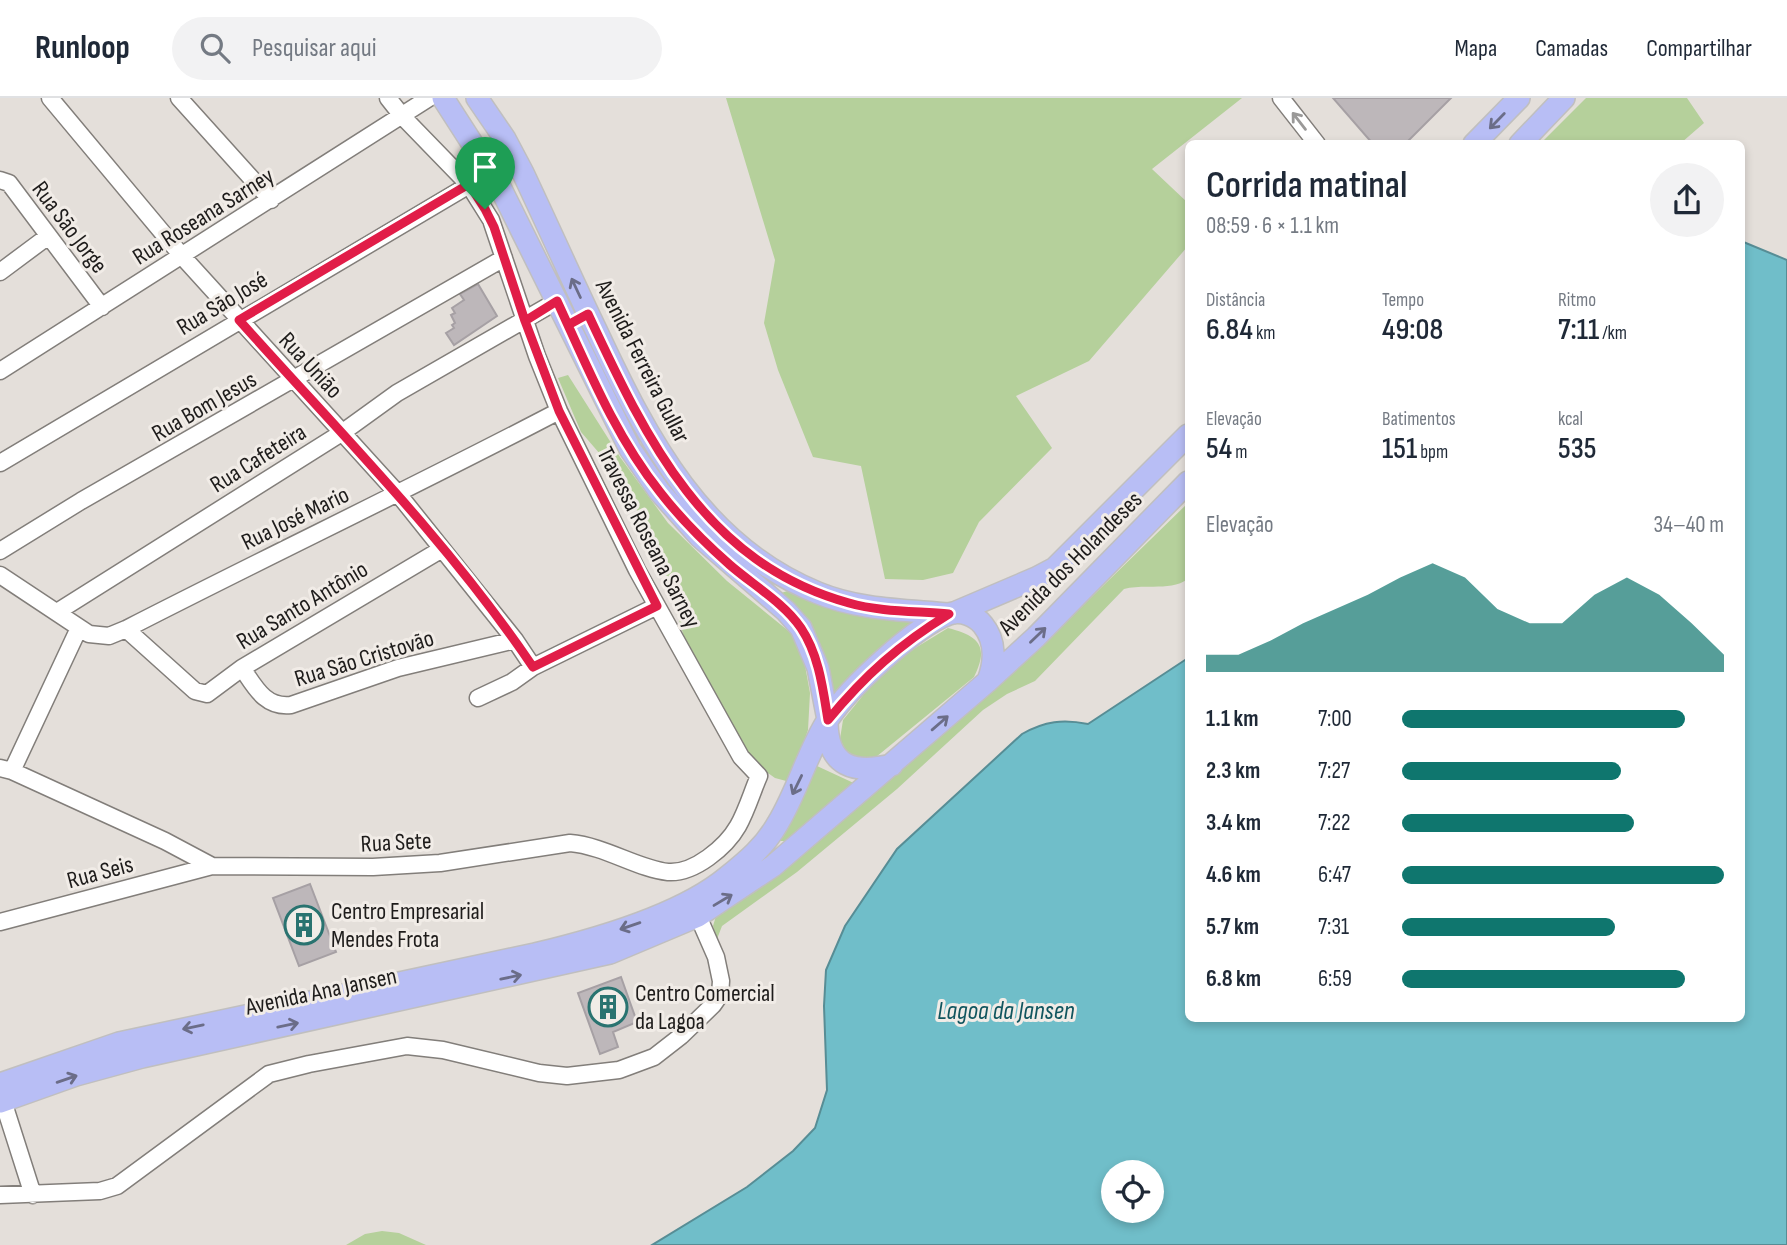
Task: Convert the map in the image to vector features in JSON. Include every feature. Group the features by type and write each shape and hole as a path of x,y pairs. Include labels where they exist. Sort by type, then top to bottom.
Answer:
{"main road":[{"name":"Avenida Ferreira Gullar","path":"443,98 499,184 629,449 659,491 700,537 786,611 801,628 818,668 830,747 844,763 864,769 892,765"},
{"name":"Avenida Ferreira Gullar","path":"477,98 505,139 523,173 646,433 686,491 736,542 780,575 820,594 852,604 951,614"},
{"path":"1478,140 1519,98"},
{"path":"1524,140 1564,98"},
{"path":"568,325 588,314"},
{"name":"Avenida dos Holandeses","path":"828,721 866,675 885,658 951,614 1025,584 1055,568 1185,438"},
{"name":"Avenida dos Holandeses","path":"892,765 1036,637 1185,485"},
{"path":"951,614 973,616 988,632 993,657 988,681"},
{"name":"Avenida Ana Jansen","path":"1,1096 118,1043 536,954 589,941 645,921 723,881 754,856 779,823 828,721"},
{"name":"Avenida Ana Jansen","path":"1,1096 142,1057 517,976 610,953 698,916 773,866 892,765"}],"street":[{"name":"Rua União","path":"50,98 182,256 399,495 515,640 533,667"},
{"path":"179,98 271,200"},
{"name":"Travessa Roseana Sarney","path":"388,98 402,117 469,184 491,220 559,411 657,606 741,757 748,768 759,776"},
{"name":"Rua Roseana Sarney","path":"0,371 429,98"},
{"path":"1281,98 1314,140"},
{"name":"Rua São Jorge","path":"0,180 9,183 102,307"},
{"name":"Rua São José","path":"0,463 469,184"},
{"path":"0,272 47,237"},
{"name":"Rua Bom Jesus","path":"0,551 81,501 504,258"},
{"name":"Rua Cafeteira","path":"57,612 343,432 397,393 557,301"},
{"name":"Rua José Mario","path":"79,628 89,634 104,636 126,629 323,529 399,495 559,411"},
{"name":"Rua Santo Antônio","path":"126,629 188,686 198,693 208,694 242,668 442,549"},
{"path":"0,575 79,628 6,770"},
{"path":"478,698 512,682 533,667 657,606"},
{"name":"Rua São Cristovão","path":"242,668 267,701 280,706 291,705 397,668 515,640"},
{"name":"Rua Sete","path":"6,770 164,841 212,866 373,867 440,863 570,843 587,845 669,872 696,866 730,837 759,776"},
{"name":"Rua Seis","path":"0,922 212,866"},
{"path":"0,1195 100,1191 117,1186 270,1074 309,1064 407,1046 443,1050 539,1073 567,1076 619,1070 645,1061 671,1046 720,995 720,972 698,916"},
{"path":"1,1096 33,1195"}],"green space":[{"path":"726,98 1242,98 1189,140 1185,140 1185,143 1152,169 1185,200 1185,249 1089,361 1016,396 1052,448 979,522 953,573 923,580 885,579 861,466 813,457 778,370 764,323 775,260"},
{"path":"1586,98 1687,98 1704,123 1684,140 1544,140"},
{"path":"568,375 620,457 668,523 727,581 791,633 804,660 810,693 808,730 790,782 775,778 751,761 687,647 659,552 619,476 581,432 558,378"},
{"path":"1185,506 1185,581 1173,585 1124,589 1035,681 1007,694 983,710 897,789 797,872 722,926 717,939 713,926 716,916 1033,654"},
{"path":"794,589 919,618 833,700 827,667 817,642 811,630 781,593"},
{"path":"948,628 968,635 979,644 981,658 974,677 876,757 859,760 847,754 840,739 843,720 873,683 907,653"},
{"path":"817,766 858,785 793,841 779,841"},
{"path":"382,1231 399,1233 426,1245 346,1245 365,1234"}],"water":[{"name":"Lagoa da Jansen","path":"1745,243 1787,260 1787,1245 652,1245 747,1187 793,1151 815,1128 827,1090 824,1006 826,970 845,926 897,849 1022,734 1054,722 1088,724 1185,660 1185,1022 1745,1022"}],"building":[{"path":"1333,98 1451,98 1409,140 1370,140"},
{"path":"478,284 497,316 454,345 446,333 454,328 451,315 455,313 452,308 464,300 460,294"},
{"name":"Centro Empresarial Mendes Frota","path":"310,884 336,952 299,966 273,898"},
{"name":"Centro Comercial da Lagoa","path":"621,977 637,1022 613,1032 618,1047 600,1054 578,993"}],"place":[{"name":"Centro Empresarial Mendes Frota","path":"304,925"},
{"name":"Centro Comercial da Lagoa","path":"608,1007"}],"route":[{"path":"485,209 469,184 239,320 376,467 515,640 533,667 657,606 559,411 525,321 557,301 568,325 588,314 646,433 686,491 716,525 736,542 780,575 820,594 852,604 949,614 885,658 866,675 828,720 818,668 807,637 786,611 700,537 659,491 629,449 612,418 593,379 557,301 525,321 494,227 485,209"}]}
